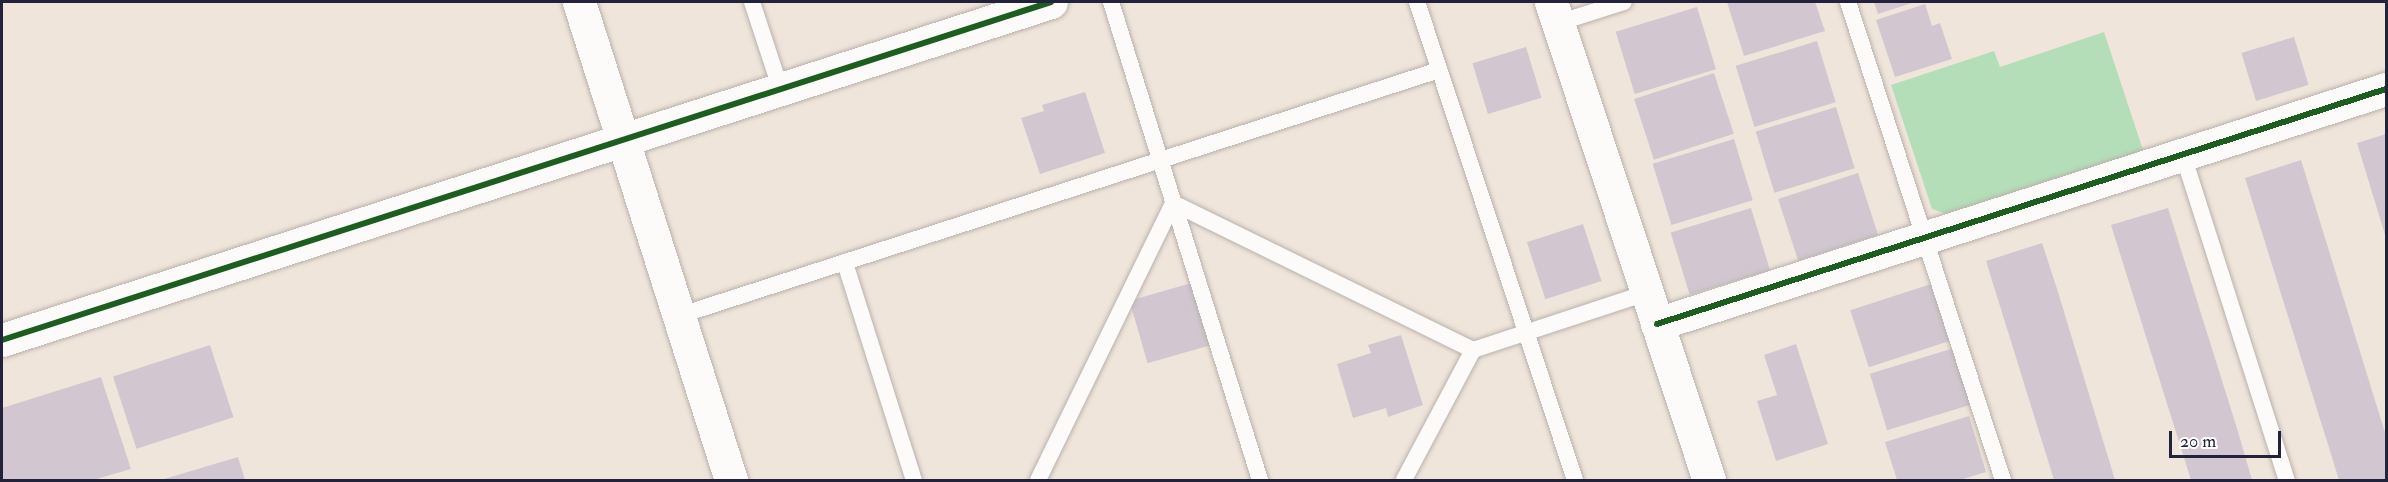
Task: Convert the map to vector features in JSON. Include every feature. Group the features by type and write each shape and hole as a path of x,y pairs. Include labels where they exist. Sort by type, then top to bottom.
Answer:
{"street":[{"path":"579,2 731,480"},
{"path":"2,340 780,87 1051,2"},
{"path":"1554,12 1709,480"},
{"path":"1657,324 2386,89"}],"lane":[{"path":"752,2 780,87"},
{"path":"1111,2 1260,480"},
{"path":"1417,2 1575,480"},
{"path":"1554,12 1624,2"},
{"path":"1848,2 2003,480"},
{"path":"678,316 1439,70"},
{"path":"2183,154 2287,480"},
{"path":"1173,203 1473,350"},
{"path":"1038,480 1173,203"},
{"path":"845,262 914,480"},
{"path":"1404,480 1473,350 1646,293"}],"green space":[{"path":"2104,32 2145,156 1958,218 1932,209 1891,85 1994,51 2000,67"}],"building":[{"path":"1727,2 1815,2 1825,31 1744,56"},
{"path":"1874,2 1915,2 1878,14"},
{"path":"1925,4 1932,26 1940,23 1952,59 1895,77 1876,20"},
{"path":"1697,7 1716,69 1635,94 1616,32"},
{"path":"2294,37 2309,85 2256,101 2241,53"},
{"path":"1817,41 1836,102 1754,127 1736,66"},
{"path":"1526,47 1541,98 1488,114 1472,63"},
{"path":"1714,73 1734,134 1654,160 1634,99"},
{"path":"1085,92 1105,153 1040,174 1021,118 1044,111 1042,105"},
{"path":"1836,107 1855,168 1774,193 1756,132"},
{"path":"2386,134 2386,238 2357,143"},
{"path":"1734,139 1753,200 1671,225 1653,164"},
{"path":"2301,160 2386,436 2386,480 2339,480 2245,178"},
{"path":"1858,173 1878,235 1798,261 1778,199"},
{"path":"1751,208 1770,270 1690,295 1671,233"},
{"path":"2168,208 2252,480 2191,480 2111,225"},
{"path":"1583,224 1602,281 1545,299 1527,242"},
{"path":"2042,243 2115,480 2054,480 1986,261"},
{"path":"1195,282 1213,344 1148,363 1130,301"},
{"path":"1934,283 1953,340 1869,367 1850,310"},
{"path":"1401,335 1423,405 1388,417 1386,408 1353,418 1337,364 1371,353 1368,345"},
{"path":"1796,344 1828,444 1776,461 1757,401 1777,395 1764,355"},
{"path":"210,345 233,417 136,449 113,377"},
{"path":"1954,348 1971,404 1887,430 1870,374"},
{"path":"101,377 131,469 93,480 2,480 2,408"},
{"path":"1969,416 1986,472 1960,480 1897,480 1885,442"},
{"path":"238,457 245,480 161,480"}],"cycle path":[{"path":"2,340 1051,2"},
{"path":"1657,324 2386,89"}]}
